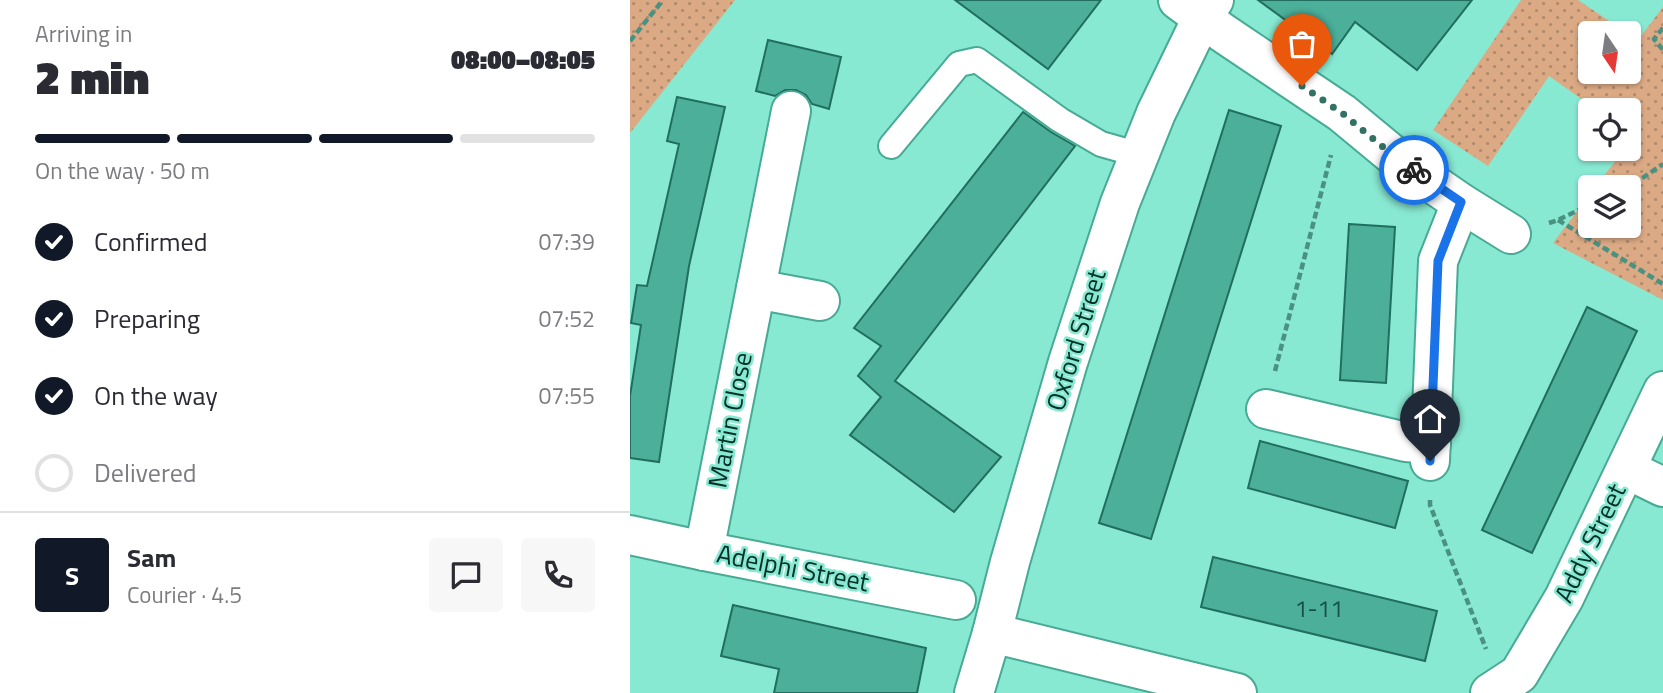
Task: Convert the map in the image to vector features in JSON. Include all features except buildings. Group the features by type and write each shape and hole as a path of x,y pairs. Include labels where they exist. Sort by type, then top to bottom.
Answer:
{"street":[{"path":"1198,6 1342,113 1400,161 1511,233"},
{"name":"Oxford Street","path":"974,693 1068,362 1120,203 1198,6"},
{"name":"Martin Close","path":"704,551 791,111"},
{"path":"1266,409 1406,442 1430,452 1438,261 1461,202"},
{"path":"756,289 820,301"},
{"name":"Addy Street","path":"1512,687 1564,598 1663,391"},
{"path":"1626,469 1663,487"},
{"name":"Adelphi Street","path":"630,535 956,600"},
{"path":"992,633 1194,688 1237,693"}],"lane":[{"path":"891,146 959,64 977,60 1060,120 1101,144 1140,155"}],"path":[{"path":"630,41 663,0"},
{"path":"1663,28 1654,39 1663,50"},
{"path":"1266,409 1342,113"},
{"path":"1641,178 1663,164"},
{"path":"1511,233 1558,220 1578,210"},
{"path":"1558,220 1663,285"},
{"path":"1430,452 1430,505 1489,657 1512,687"}],"shaded area":[{"path":"630,0 735,0 630,133"},
{"path":"1521,0 1578,0 1609,21 1578,21 1578,84 1642,84 1642,35 1663,7 1663,300 1553,243 1578,210 1578,238 1641,238 1641,175 1604,175 1616,161 1641,161 1641,98 1580,98 1549,76 1488,166 1433,130"}],"way so far":[{"path":"1302,86 1342,113 1414,170"}],"route":[{"path":"1414,170 1461,202 1438,261 1430,461"}]}
